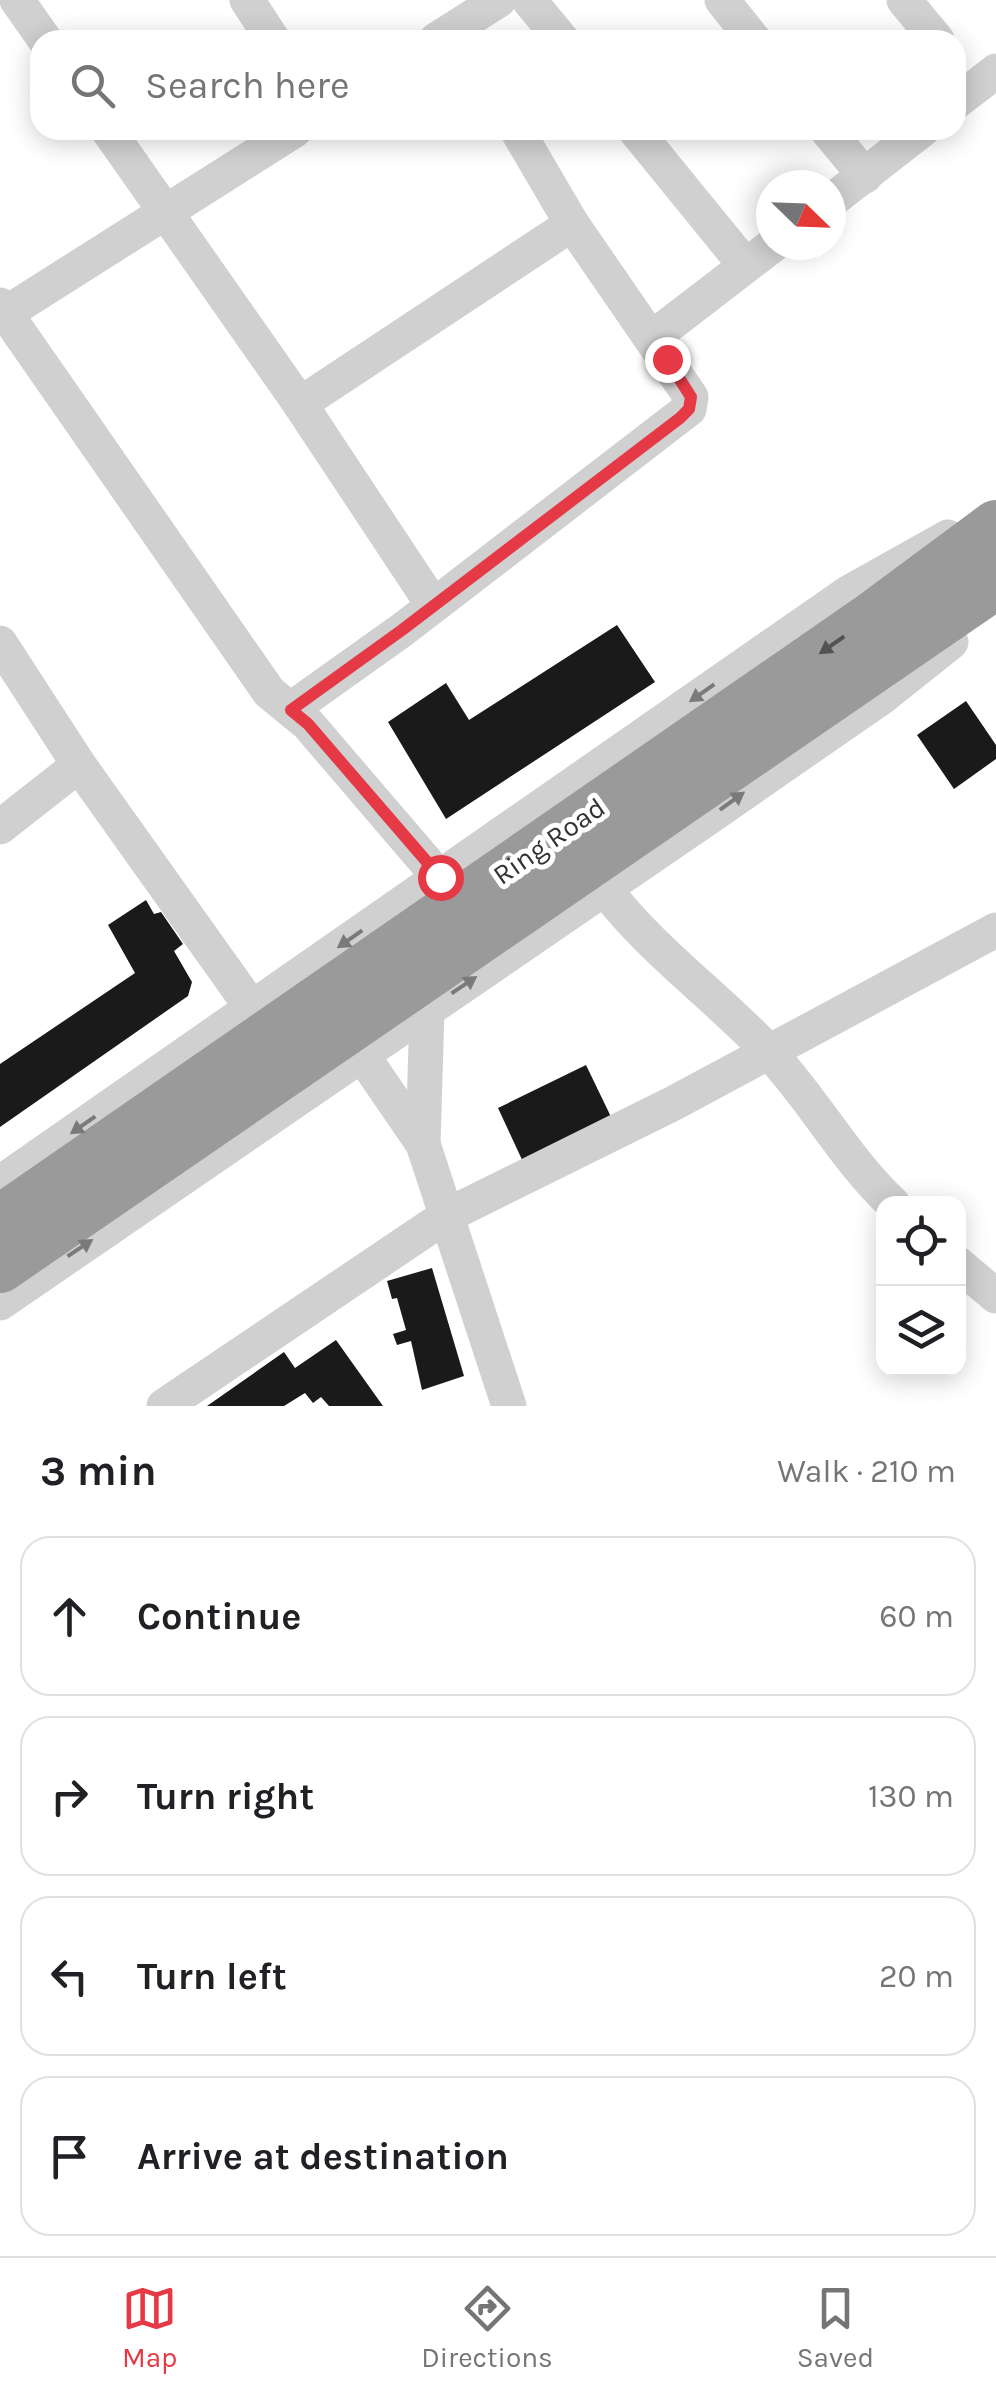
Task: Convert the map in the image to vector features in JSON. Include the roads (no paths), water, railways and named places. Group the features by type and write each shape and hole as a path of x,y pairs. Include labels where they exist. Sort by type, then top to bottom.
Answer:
{"highway":[{"name":"Ring Road","path":"0,1221 872,618 996,523"},
{"name":"Ring Road","path":"0,1267 996,583"}],"street":[{"path":"16,0 38,30"},
{"path":"246,0 266,30"},
{"path":"460,30 499,0"},
{"path":"529,0 554,30"},
{"path":"722,0 746,30"},
{"path":"904,0 930,30"},
{"path":"115,140 300,404 433,605"},
{"path":"279,140 2,312 269,692 308,724 440,877"},
{"path":"291,710 402,630 689,409 691,397 572,224 523,140"},
{"path":"645,140 756,252"},
{"path":"835,140 864,176"},
{"path":"846,190 909,140"},
{"path":"300,404 572,224"},
{"path":"652,338 756,257"},
{"path":"0,1182 848,593 940,540 996,523"},
{"path":"0,1303 882,697 996,606"},
{"path":"0,643 78,765 252,1008"},
{"path":"0,827 78,765"},
{"path":"605,889 668,957 768,1051 885,1196"},
{"path":"164,1406 446,1216 996,930"},
{"path":"423,1144 427,1010"},
{"path":"362,1055 423,1144 509,1406"},
{"path":"966,1271 996,1296"}]}
